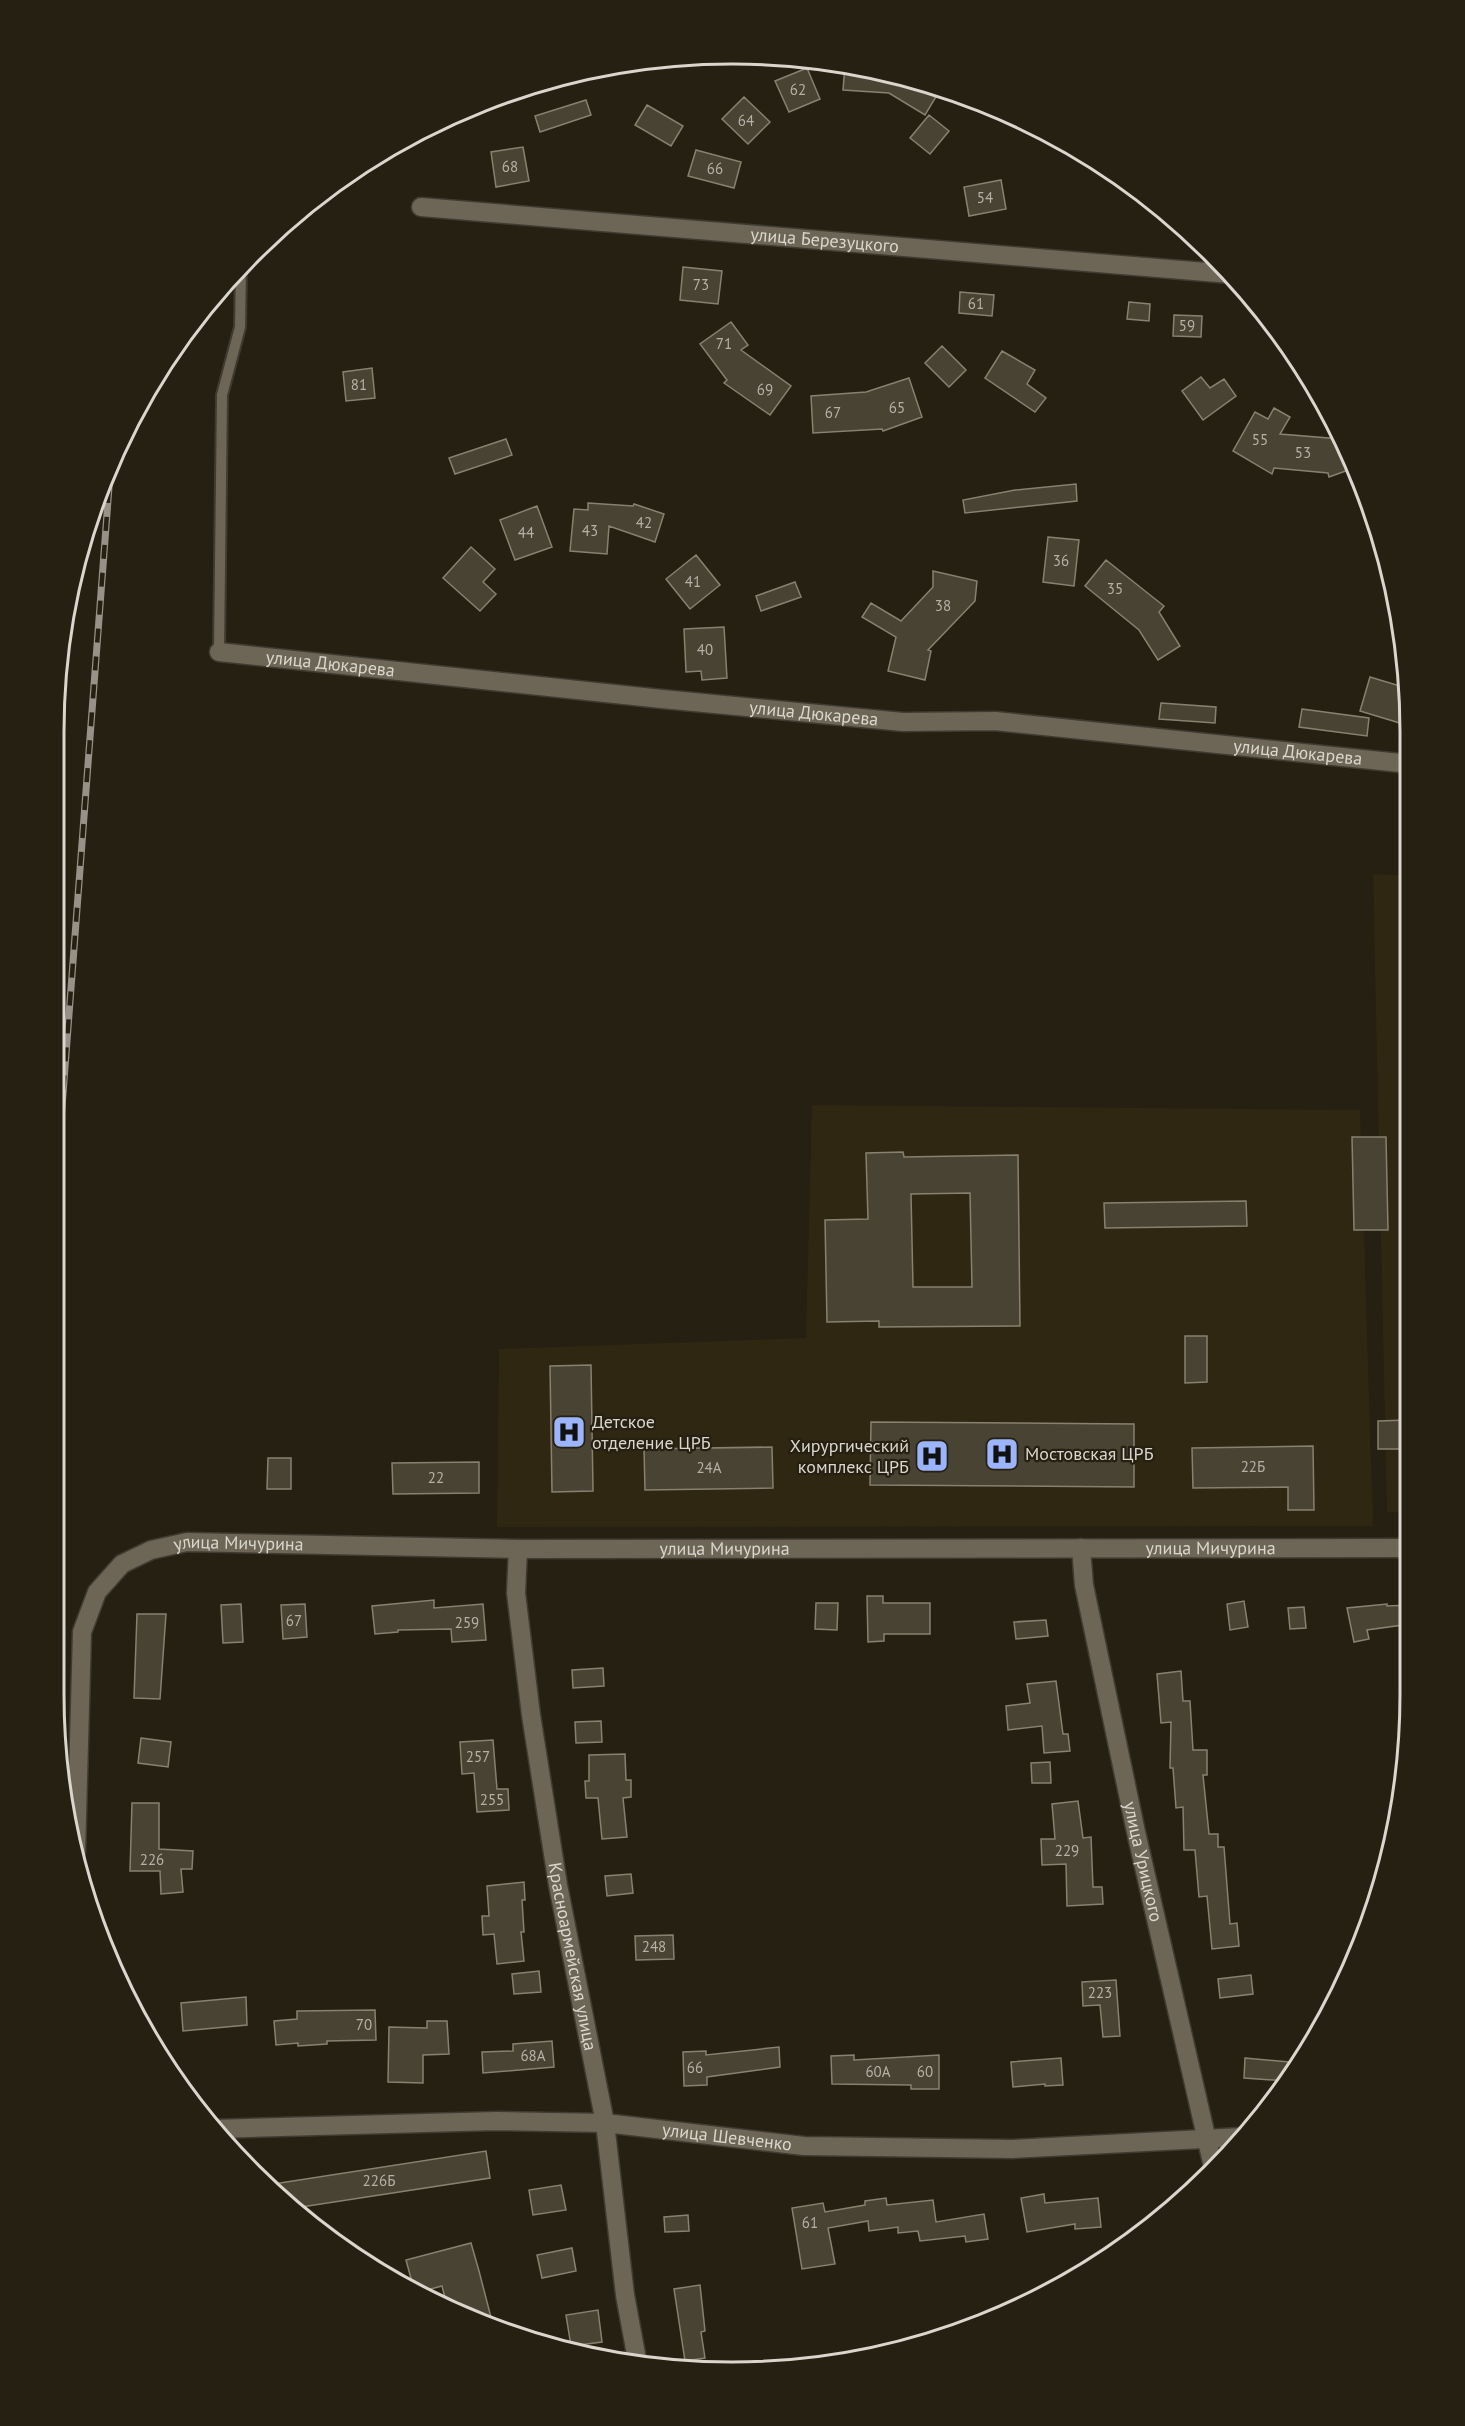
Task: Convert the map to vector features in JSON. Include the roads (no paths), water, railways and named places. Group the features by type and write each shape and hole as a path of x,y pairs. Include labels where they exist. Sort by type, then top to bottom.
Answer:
{"street":[{"name":"улица Березуцкого","path":"421,207 1217,273"},
{"name":"улица Дюкарева","path":"219,652 903,722 995,721 1400,763"},
{"name":"улица Мичурина","path":"77,1823 82,1632 97,1592 122,1564 151,1550 187,1542 518,1549 1400,1548"},
{"name":"улица Урицкого","path":"1081,1548 1084,1585 1136,1832 1211,2159"},
{"name":"Красноармейская улица","path":"518,1549 516,1593 533,1726 558,1885 605,2123 625,2295 636,2355"},
{"name":"улица Шевченко","path":"226,2129 497,2121 605,2123 816,2146 1012,2150 1232,2137"}],"lane":[{"path":"219,652 222,395 240,327 241,281"}],"railway":[{"path":"64,1081 108,495"}],"place":[{"name":"Детское отделение ЦРБ","path":"569,1432"},
{"name":"Мостовская ЦРБ","path":"1002,1454"},
{"name":"Хирургический комплекс ЦРБ","path":"932,1456"}]}
